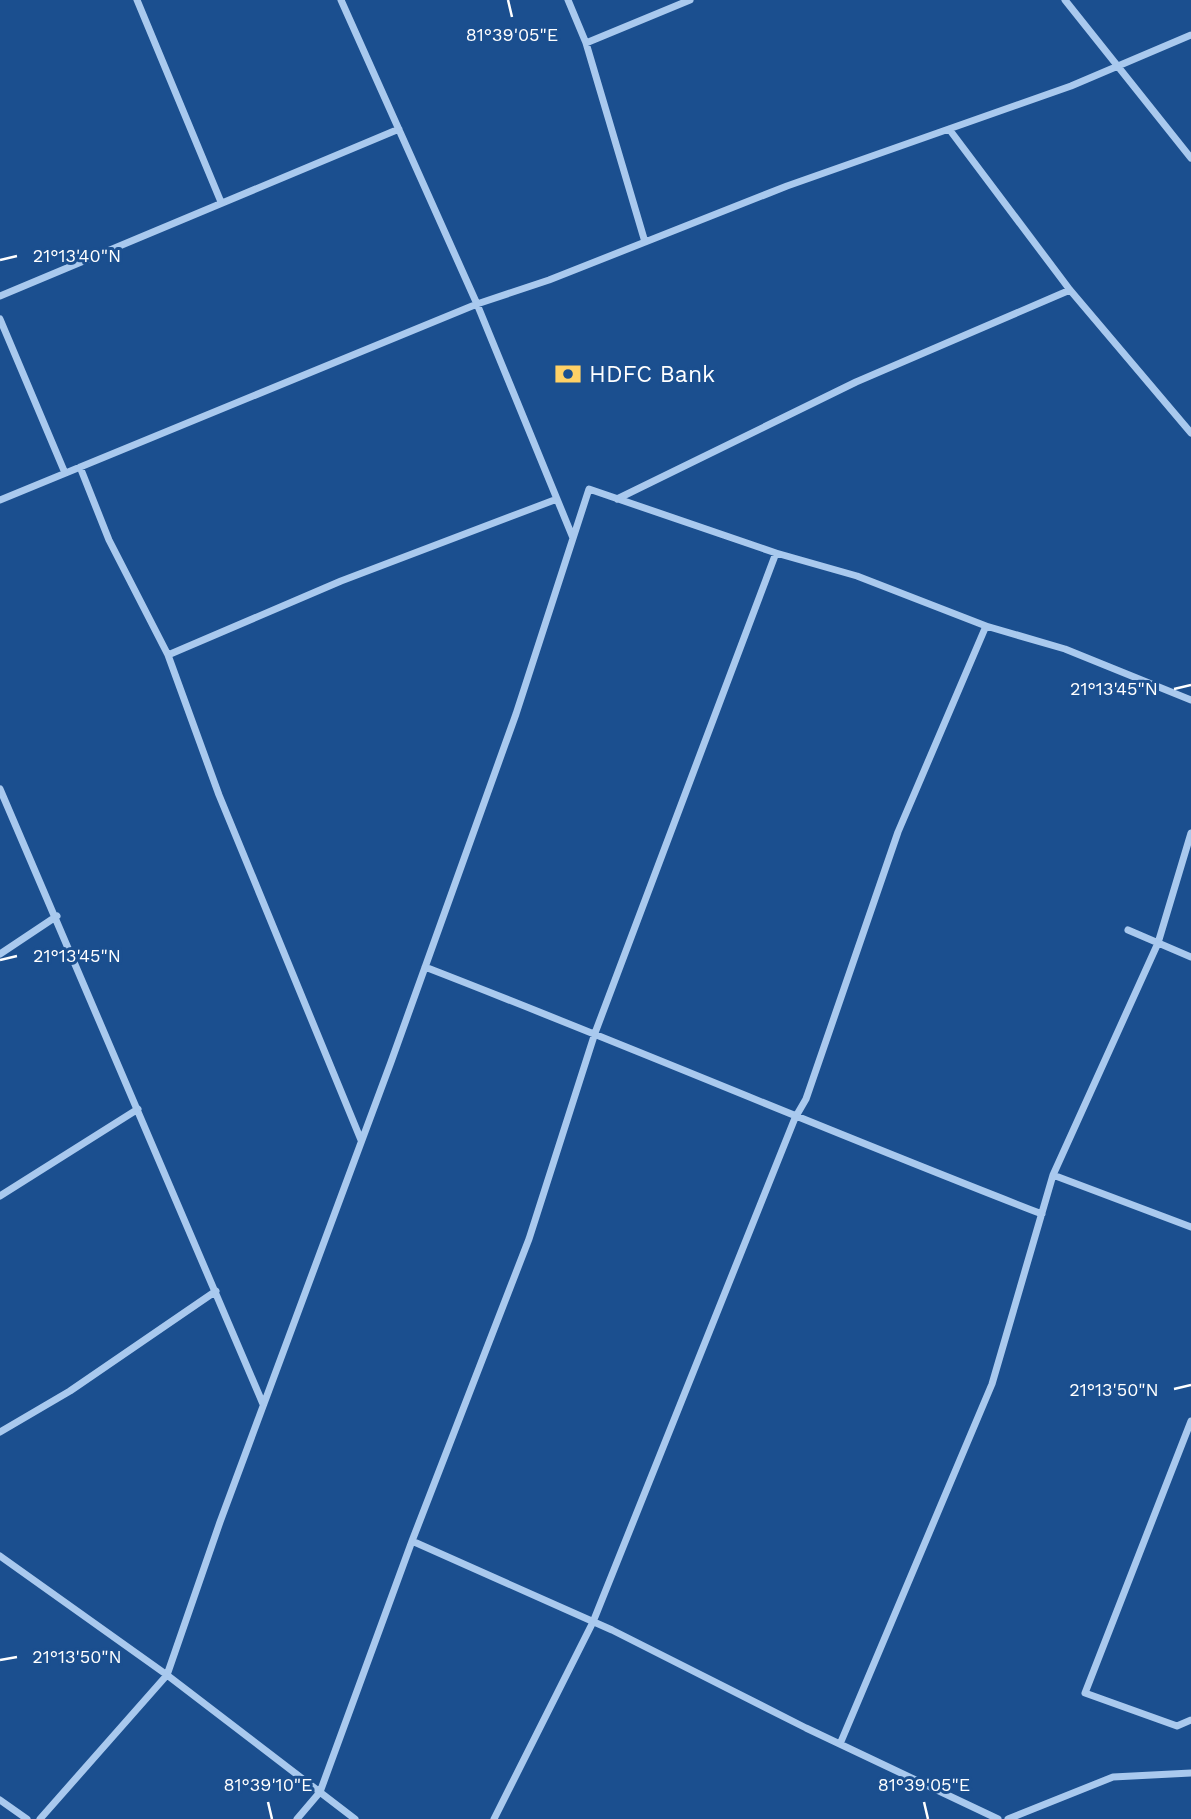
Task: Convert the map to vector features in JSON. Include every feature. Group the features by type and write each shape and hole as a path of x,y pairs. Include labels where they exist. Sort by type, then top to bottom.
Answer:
{"street":[{"path":"136,0 221,202"},
{"path":"341,0 477,304 573,538"},
{"path":"568,0 586,43 645,242"},
{"path":"1065,0 1191,158"},
{"path":"586,43 685,1"},
{"path":"0,499 477,304 549,280 787,186 1071,86 1191,34"},
{"path":"0,296 399,129"},
{"path":"949,129 1070,290 1191,433"},
{"path":"617,499 856,382 1070,290"},
{"path":"0,319 65,473"},
{"path":"80,467 109,540 168,655 219,795 362,1140"},
{"path":"40,1819 167,1675 516,714 589,489 776,553 857,576 986,626 1065,649 1191,700"},
{"path":"168,655 341,581 557,499"},
{"path":"298,1819 320,1793 412,1541 529,1238 596,1033 776,553"},
{"path":"494,1819 593,1622 658,1453 795,1118 806,1100 898,832 986,626"},
{"path":"0,789 57,916 264,1404"},
{"path":"840,1744 992,1384 1053,1175 1158,943 1191,833"},
{"path":"0,954 57,916"},
{"path":"1129,930 1191,957"},
{"path":"425,967 596,1033 795,1118 1042,1214"},
{"path":"0,1195 138,1108"},
{"path":"1053,1175 1191,1227"},
{"path":"0,1432 70,1391 216,1291"},
{"path":"1191,1421 1085,1693 1177,1726 1191,1720"},
{"path":"412,1541 593,1622 998,1819"},
{"path":"0,1556 167,1675 355,1819"},
{"path":"1007,1819 1113,1777 1191,1773"},
{"path":"0,1800 27,1819"},
{"path":"976,1808 980,1819"}],"place":[{"name":"HDFC Bank","path":"568,374"}]}
